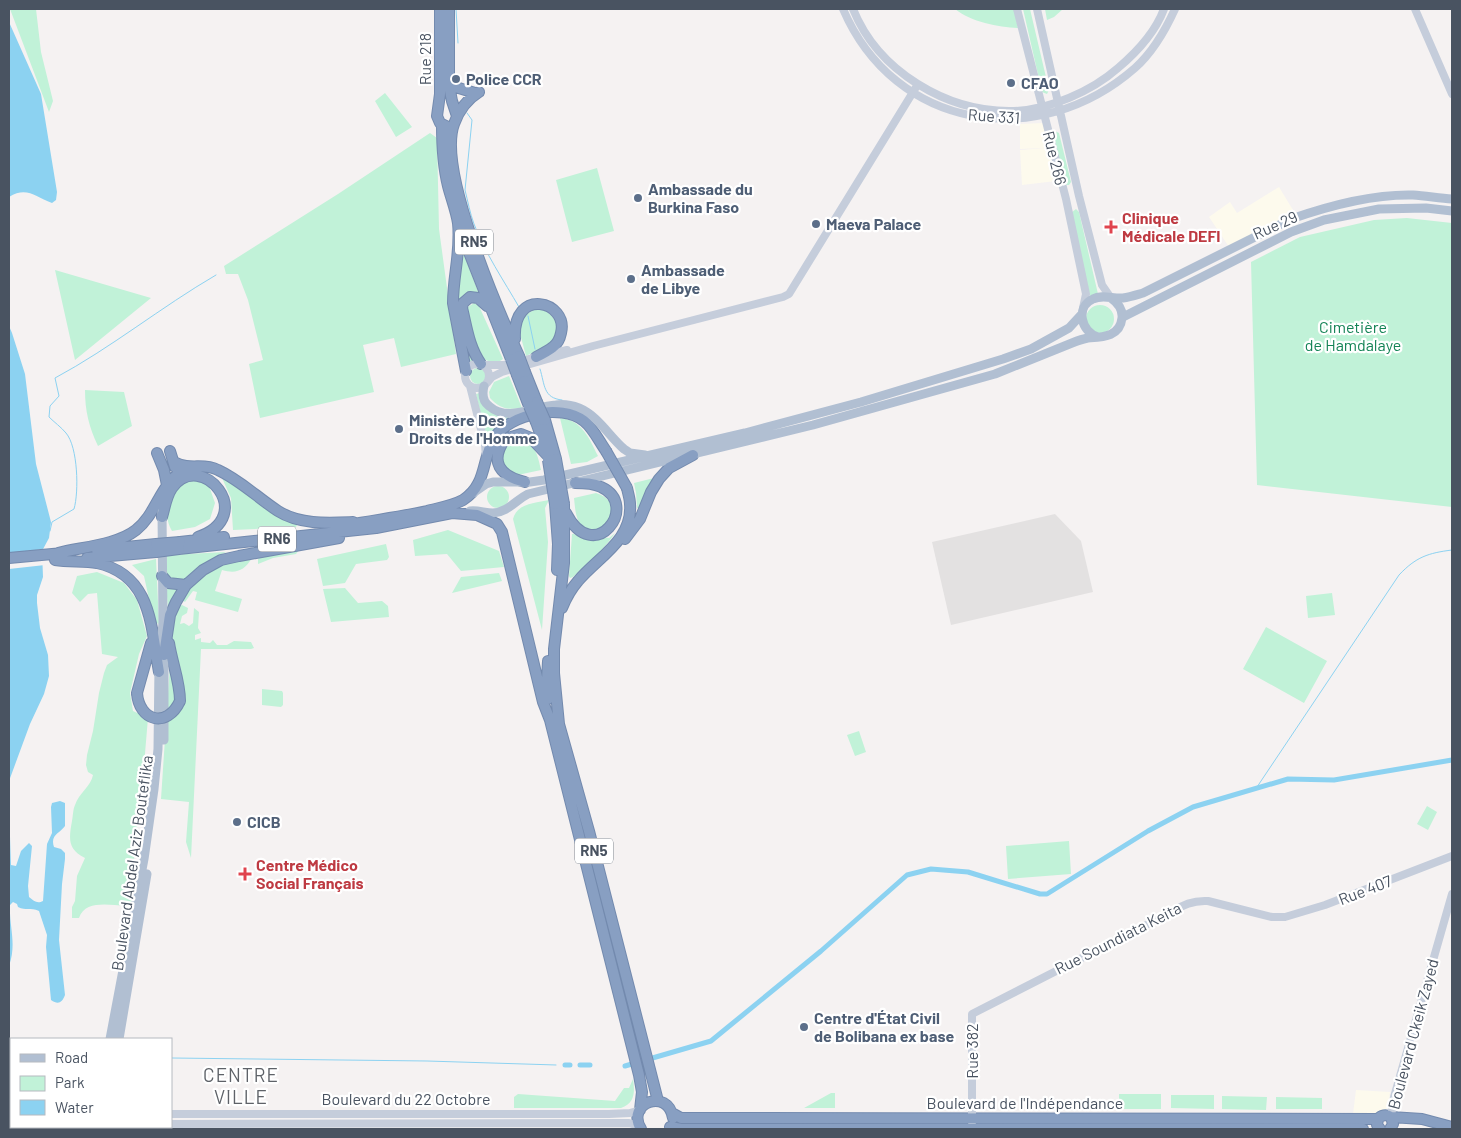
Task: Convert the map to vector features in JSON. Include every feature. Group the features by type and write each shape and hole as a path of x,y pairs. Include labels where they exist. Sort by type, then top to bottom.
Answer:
{"highway":[{"name":"Rue 218","path":"438,110 441,61 440,9"},
{"name":"RN5","path":"448,9 449,85 455,116 451,144 452,162 466,223 540,421 562,506 564,563 554,649 554,673 559,724 601,877 640,1054"},
{"path":"442,124 448,126 466,101 477,92 449,85"},
{"path":"438,110 447,105 455,116"},
{"name":"RN5","path":"438,110 437,116 442,124 444,162 458,222 490,310 515,354"},
{"path":"458,222 459,251 452,303 466,371"},
{"path":"482,365 473,352 462,308 463,303 470,297 478,298 490,310"},
{"path":"515,354 514,329 518,315 532,305 546,306 554,310 559,317 562,324 561,336 554,346 536,357"},
{"path":"464,499 480,482 493,440 505,426 521,418 553,412 568,413 589,425 627,488 630,503 629,518 623,534 606,556"},
{"path":"525,482 508,477 499,466 498,452 505,439 521,434 530,438 550,458"},
{"path":"170,451 176,475"},
{"path":"158,453 167,485"},
{"path":"557,619 571,590 579,579 621,544 633,530 644,512 651,492 659,479 669,468 693,455"},
{"path":"174,462 185,467 203,465 219,470 278,511 295,519 367,522"},
{"path":"51,557 105,543 133,532 147,518 167,485 176,475 190,467"},
{"path":"162,517 168,494 181,480 191,476 200,476 219,488 224,496 225,505 224,514 220,522 214,529 180,544"},
{"path":"562,506 580,531 594,535 602,533 611,527 616,517 614,500 610,493 602,487 593,484 575,483"},
{"name":"RN6","path":"9,558 51,557 156,548 335,527 400,517 442,507 464,499"},
{"name":"RN5","path":"562,506 548,645 546,681 550,720 645,1074 658,1101"},
{"path":"452,513 478,515 497,524 502,532 543,702 550,720"},
{"name":"RN6","path":"180,544 376,528 452,513"},
{"path":"164,655 170,615 186,585 203,570 221,560 367,533 376,528"},
{"path":"51,557 89,562 119,571 129,579 143,596 157,632 159,672"},
{"name":"RN6","path":"9,564 51,557"},
{"path":"157,632 137,693 140,707 152,717 161,718 169,716 176,709 180,701 180,690 169,643 177,607 184,592 210,566"},
{"path":"162,576 168,583 186,585"},
{"name":"RN5","path":"640,1110 645,1074"},
{"path":"640,1128 637,1118 640,1110 648,1102 658,1101 667,1105 672,1113 670,1128"},
{"name":"Boulevard de l'Indépendance","path":"672,1113 681,1118 972,1126 1363,1129"},
{"name":"Boulevard de l'Indépendance","path":"670,1128 1379,1124 1384,1115 1391,1117"},
{"path":"1400,1129 1391,1129 1393,1122 1391,1117 1422,1119 1452,1127"}],"main road":[{"name":"Rue 331","path":"843,9 867,52 883,69 913,92 937,106 961,114 985,118 1019,120 1060,111 1108,89 1136,67 1163,34 1176,9"},
{"name":"Rue 331","path":"853,9 864,31 881,54 918,84 956,103 987,109 1015,111 1042,106 1075,96 1096,85 1130,59 1153,31 1164,9"},
{"name":"Rue 266","path":"1017,9 1066,199 1086,294 1082,312"},
{"name":"Rue 266","path":"1037,9 1079,196 1102,285 1111,298"},
{"path":"1415,9 1452,94"},
{"path":"1420,9 1452,81"},
{"path":"470,386 475,388 486,384 496,374 789,294 918,84"},
{"path":"464,499 486,484 501,481 525,482 544,480 655,455 861,402 1003,359 1031,349 1069,328 1090,300 1094,298 1105,296 1125,298 1143,293 1270,229 1305,214 1372,198 1413,196 1452,199"},
{"name":"Rue 29","path":"1122,317 1292,232 1324,220 1379,209 1426,208 1452,211"},
{"path":"452,513 474,510 495,513 511,507 521,497 528,494 813,425 995,374 1072,343 1085,339 1109,336 1116,332 1121,325 1122,317 1119,306 1111,298"},
{"path":"1082,312 1082,324 1086,330 1093,336 1101,338"},
{"path":"486,466 485,445 470,386 466,380 466,371 472,365 504,365 568,350 587,348"},
{"path":"482,365 489,372 483,397 488,406 495,411 513,414 556,404 578,408 592,416 618,444 630,453 655,455"},
{"name":"Boulevard Abdel Aziz Bouteflika","path":"114,1038 160,787 165,713 164,655 157,632 162,576 163,501 167,485"},
{"name":"Boulevard Abdel Aziz Bouteflika","path":"114,1038 154,789 158,749 159,672"},
{"name":"Rue 407","path":"1272,917 1285,917 1325,905 1449,857 1452,848"},
{"name":"Boulevard Ckeik Zayed","path":"1391,1117 1394,1097 1452,894"},
{"name":"Rue Soundiata Keita","path":"972,1014 1188,902 1208,901 1272,917"},
{"name":"Rue 382","path":"972,1014 972,1126"},
{"name":"Boulevard du 22 Octobre","path":"172,1114 609,1114 630,1113 640,1110"},
{"path":"507,1114 508,1126"},
{"name":"Boulevard du 22 Octobre","path":"172,1124 508,1126 629,1123 640,1128"},
{"path":"93,1128 105,1129"}],"shaded area":[{"path":"1043,123 1056,181 1022,185 1020,150 1046,148 1020,149 1020,124"},
{"path":"1279,187 1296,215 1229,247 1209,217 1230,202 1237,213"},
{"path":"1055,514 1081,541 1093,592 951,625 932,542"},
{"path":"1356,1090 1390,1092 1388,1108 1378,1114 1353,1114"}],"green space":[{"path":"10,9 36,9 41,52 53,101 49,112"},
{"path":"955,9 1014,9 1018,28 985,23 961,14"},
{"path":"1023,9 1030,9 1049,90 1047,94 1042,92"},
{"path":"1045,9 1063,9 1047,20"},
{"path":"385,93 412,127 396,137 375,101"},
{"path":"1055,131 1059,133 1071,182 1069,185 1065,185 1052,134"},
{"path":"430,133 437,138 439,229 456,354 401,367 394,338 363,345 374,392 260,418 249,364 263,360 248,300 238,274 226,274 224,266"},
{"path":"597,168 614,231 572,242 556,180"},
{"path":"1076,209 1079,212 1098,294 1090,296 1071,213"},
{"name":"Cimetière de Hamdalaye","path":"1407,218 1452,223 1452,507 1257,485 1251,262 1300,237 1374,220"},
{"path":"462,249 479,294 471,293 462,296 460,300 474,360 468,362 455,306"},
{"path":"55,270 151,298 75,360"},
{"path":"474,303 479,306 503,359 500,361 489,361 476,353 467,312 468,307"},
{"path":"1100,305 1110,309 1114,319 1110,329 1100,333 1090,329 1086,319 1090,309"},
{"path":"535,309 549,313 558,326 553,343 526,356 519,330 524,316"},
{"path":"478,368 486,376 478,384 470,376"},
{"path":"509,376 522,408 504,408 490,398 489,392 494,382"},
{"path":"85,390 124,392 132,426 98,446 88,419"},
{"path":"480,393 483,403 522,416 488,445 476,394"},
{"path":"560,418 574,422 584,431 598,456 587,462 571,464"},
{"path":"518,440 532,446 537,455 541,470 513,476 503,466 501,460 502,452 511,443"},
{"path":"226,476 299,521 296,527 233,530 231,498 222,478"},
{"path":"654,478 640,508 637,508 634,483"},
{"path":"191,480 208,483 215,503 210,519 195,527 172,531 168,522 167,502 175,489"},
{"path":"494,486 502,486 509,493 509,501 502,508 494,508 487,501 487,493"},
{"path":"596,493 607,499 612,506 612,514 608,522 601,527 594,530 586,529 579,522 574,498"},
{"path":"549,500 545,508 548,542 542,630 513,519 518,510 523,507"},
{"path":"448,530 499,551 504,567 461,571 447,554 415,556 413,540"},
{"path":"615,533 596,556 570,578 572,534 585,539 597,540 609,538"},
{"path":"386,544 389,557 387,560 356,564 345,583 323,586 317,559"},
{"path":"299,550 296,554 273,558 258,564 258,559 264,554"},
{"path":"226,552 210,560 197,570 168,610 166,583 167,555"},
{"path":"252,558 243,569 231,572 222,570 215,591 242,599 238,612 195,600 197,592 193,591 185,602 182,600 193,584 216,565"},
{"path":"156,559 159,624 154,622 144,576 132,565"},
{"path":"97,572 124,583 137,600 147,636 139,654 130,693 133,711 148,718 135,840 132,910 128,911 125,906 98,905 86,908 79,918 72,918 77,876 85,858 79,855 72,847 70,833 73,811 77,801 92,779 93,775 88,772 86,765 99,693 107,665 118,657 102,654 97,593 88,594 80,602 72,593 77,576"},
{"path":"499,573 502,581 452,593 461,577"},
{"path":"345,588 358,603 382,601 388,606 389,617 331,622 323,589"},
{"path":"1332,593 1335,615 1308,618 1306,596"},
{"path":"182,605 188,608 187,613 182,616 180,624 184,623 189,626 193,623 194,608 199,612 198,628 201,633 195,635 195,640 201,638 201,642 210,643 213,640 217,645 227,645 234,641 251,642 254,648 201,649 191,858 186,842 189,802 161,799 172,633 178,606"},
{"path":"1266,627 1327,661 1304,703 1243,669"},
{"path":"262,689 282,691 283,705 281,707 262,705"},
{"path":"859,731 866,752 855,756 847,735"},
{"path":"1427,806 1437,812 1428,830 1417,824"},
{"path":"1069,841 1071,874 1008,879 1006,846"},
{"path":"633,1079 633,1096 626,1106 621,1108 514,1108 514,1097 518,1094 615,1101 624,1088 629,1088"},
{"path":"831,1093 835,1093 835,1108 804,1108"},
{"path":"1119,1094 1161,1094 1161,1109 1119,1109"},
{"path":"1171,1095 1214,1095 1214,1109 1171,1108"},
{"path":"1222,1096 1267,1097 1266,1110 1222,1109"},
{"path":"1276,1097 1322,1098 1322,1109 1276,1109"}],"water":[{"path":"9,22 41,94 57,192 56,200 52,203 26,192 9,197"},
{"path":"9,326 25,374 36,464 51,522 49,538 42,551 43,577 37,595 40,628 48,655 49,676 44,694 30,724 9,781"},
{"path":"60,801 65,803 65,826 54,837 53,843 54,847 61,849 65,853 59,940 65,995 63,1000 58,1003 51,1000 46,947 47,935 39,911 18,907 13,902 10,905 13,942 9,966 9,808 11,865 16,866 21,851 29,843 32,846 28,886 29,897 39,902 43,901 47,844 52,833 51,807 52,803"}],"pier":[{"path":"45,549 45,565 9,569 9,553"}],"waterway":[{"path":"456,9 458,43"},
{"path":"467,113 472,120 465,190 470,212 484,246 519,307"},
{"path":"50,531 52,522 74,509 77,492 73,448 66,433 49,417 50,406 59,396 55,378 96,354 216,275"},
{"path":"528,316 535,349"},
{"path":"540,369 548,394 551,397 562,400"},
{"path":"1257,787 1399,575 1411,564 1423,557 1452,550"},
{"path":"625,1066 711,1041 821,951 907,875 931,869 968,872 1040,894 1047,894 1148,831 1193,807 1288,779 1334,780 1452,760"},
{"path":"172,1058 427,1061 556,1065"},
{"path":"565,1065 570,1065"},
{"path":"580,1065 590,1065"}],"place":[{"name":"Police CCR","path":"456,79"},
{"name":"CFAO","path":"1011,83"},
{"name":"Ambassade du Burkina Faso","path":"638,198"},
{"name":"Maeva Palace","path":"816,224"},
{"name":"Clinique Médicale DEFI","path":"1111,227"},
{"name":"Ambassade de Libye","path":"631,279"},
{"name":"Ministère Des Droits de l'Homme","path":"399,429"},
{"name":"CICB","path":"237,822"},
{"name":"Centre Médico Social Français","path":"245,874"},
{"name":"Centre d'État Civil de Bolibana ex base","path":"804,1027"}],"district":[{"name":"CENTRE VILLE","path":"241,1086"}]}
